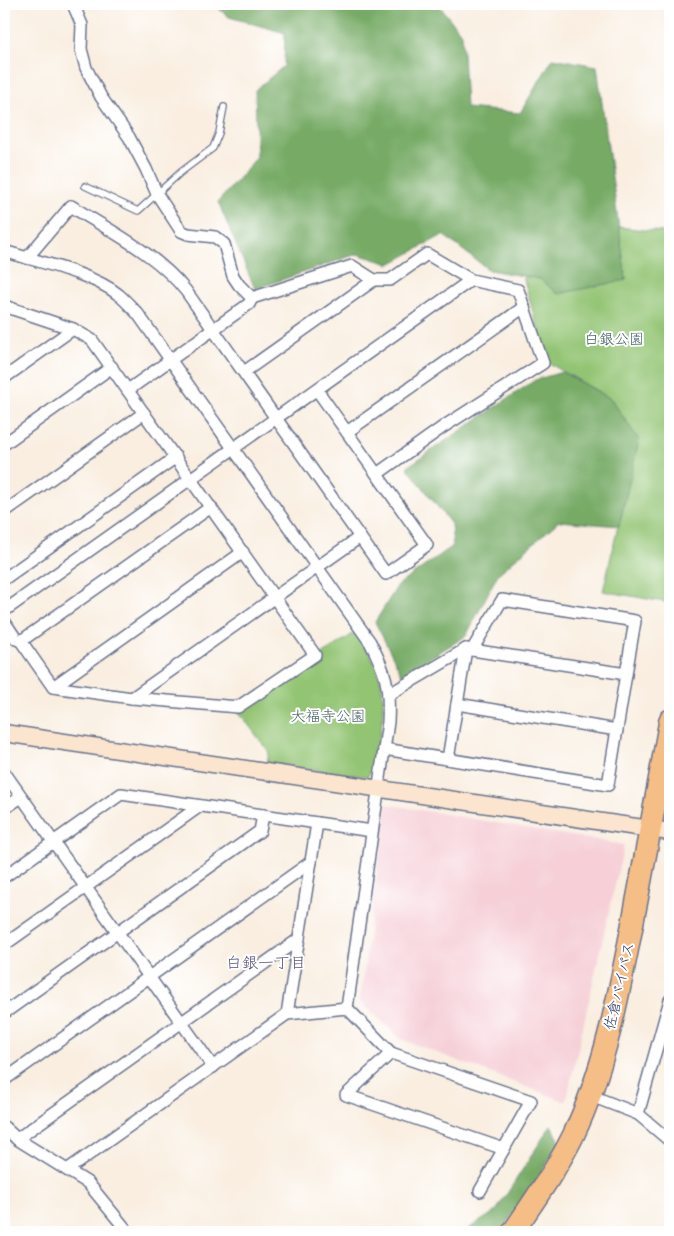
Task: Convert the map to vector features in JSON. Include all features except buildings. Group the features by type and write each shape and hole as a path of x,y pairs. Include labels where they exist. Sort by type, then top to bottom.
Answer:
{"highway":[{"name":"佐倉バイパス","path":"513,1232 546,1183 572,1136 589,1095 606,1043 661,831 670,720"}],"street":[{"path":"74,4 82,25 81,49 86,68 101,97 129,137 157,194 181,231 188,234 215,237 224,244 233,276 252,298"},
{"path":"27,258 71,206 162,264 175,277 213,329 386,574 427,546 317,390"},
{"path":"4,251 78,274 107,287 119,294 138,314 370,642 383,668 388,695 388,722 347,1008"},
{"path":"128,390 249,304 252,298 352,266 374,280 390,280 427,254 471,280 518,290 543,363 443,427 377,474"},
{"path":"244,372 374,280"},
{"path":"4,611 234,450 276,418 471,280"},
{"path":"347,432 524,307"},
{"path":"4,621 53,687 132,698 238,707 315,656 92,340 74,329 5,308"},
{"path":"4,378 74,329"},
{"path":"4,444 112,367"},
{"path":"4,512 144,413"},
{"path":"4,579 176,457"},
{"path":"21,642 211,507"},
{"path":"132,698 360,537"},
{"path":"53,687 243,552"},
{"path":"384,749 608,785 635,621 502,600 469,649 448,759"},
{"path":"388,695 469,649 626,674"},
{"path":"457,704 617,730"},
{"path":"4,733 661,831"},
{"path":"4,772 213,1067"},
{"path":"4,877 120,794 372,831"},
{"path":"4,809 21,797"},
{"path":"4,945 200,806"},
{"path":"4,1013 260,831 263,815"},
{"path":"287,1014 317,823"},
{"path":"4,1080 311,862"},
{"path":"17,1139 299,938"},
{"path":"638,1114 670,1000"},
{"path":"67,1170 287,1014 347,1008"},
{"path":"347,1008 391,1053 531,1101 480,1191"},
{"path":"391,1053 346,1095 504,1148"},
{"path":"589,1095 638,1114 670,1141"},
{"path":"4,1126 17,1139 88,1183 128,1232"}],"lane":[{"path":"85,186 138,211 181,172 213,148 219,133 224,107"}],"shaded area":[{"path":"386,804 624,845 566,1102 401,1039 360,1001"}],"green space":[{"path":"213,4 438,4 462,34 466,108 520,113 553,58 597,66 626,280 558,294 540,279 489,270 443,235 390,264 357,254 255,289 218,202 257,157 255,90 284,66 285,33 229,17"},
{"name":"白銀公園","path":"619,227 670,233 670,603 603,591 638,439 611,399 547,362 523,276 540,279 626,280"},
{"path":"562,372 611,399 639,440 619,526 559,521 498,574 466,636 402,675 375,622 398,585 453,546 451,524 407,467 535,380"},
{"name":"大福寺公園","path":"356,632 373,660 382,685 383,712 381,727 377,754 370,774 367,777 267,763 269,752 238,711"},
{"path":"551,1125 561,1143 501,1232 466,1232 496,1211"}],"district":[{"name":"白銀一丁目","path":"266,962"}]}
